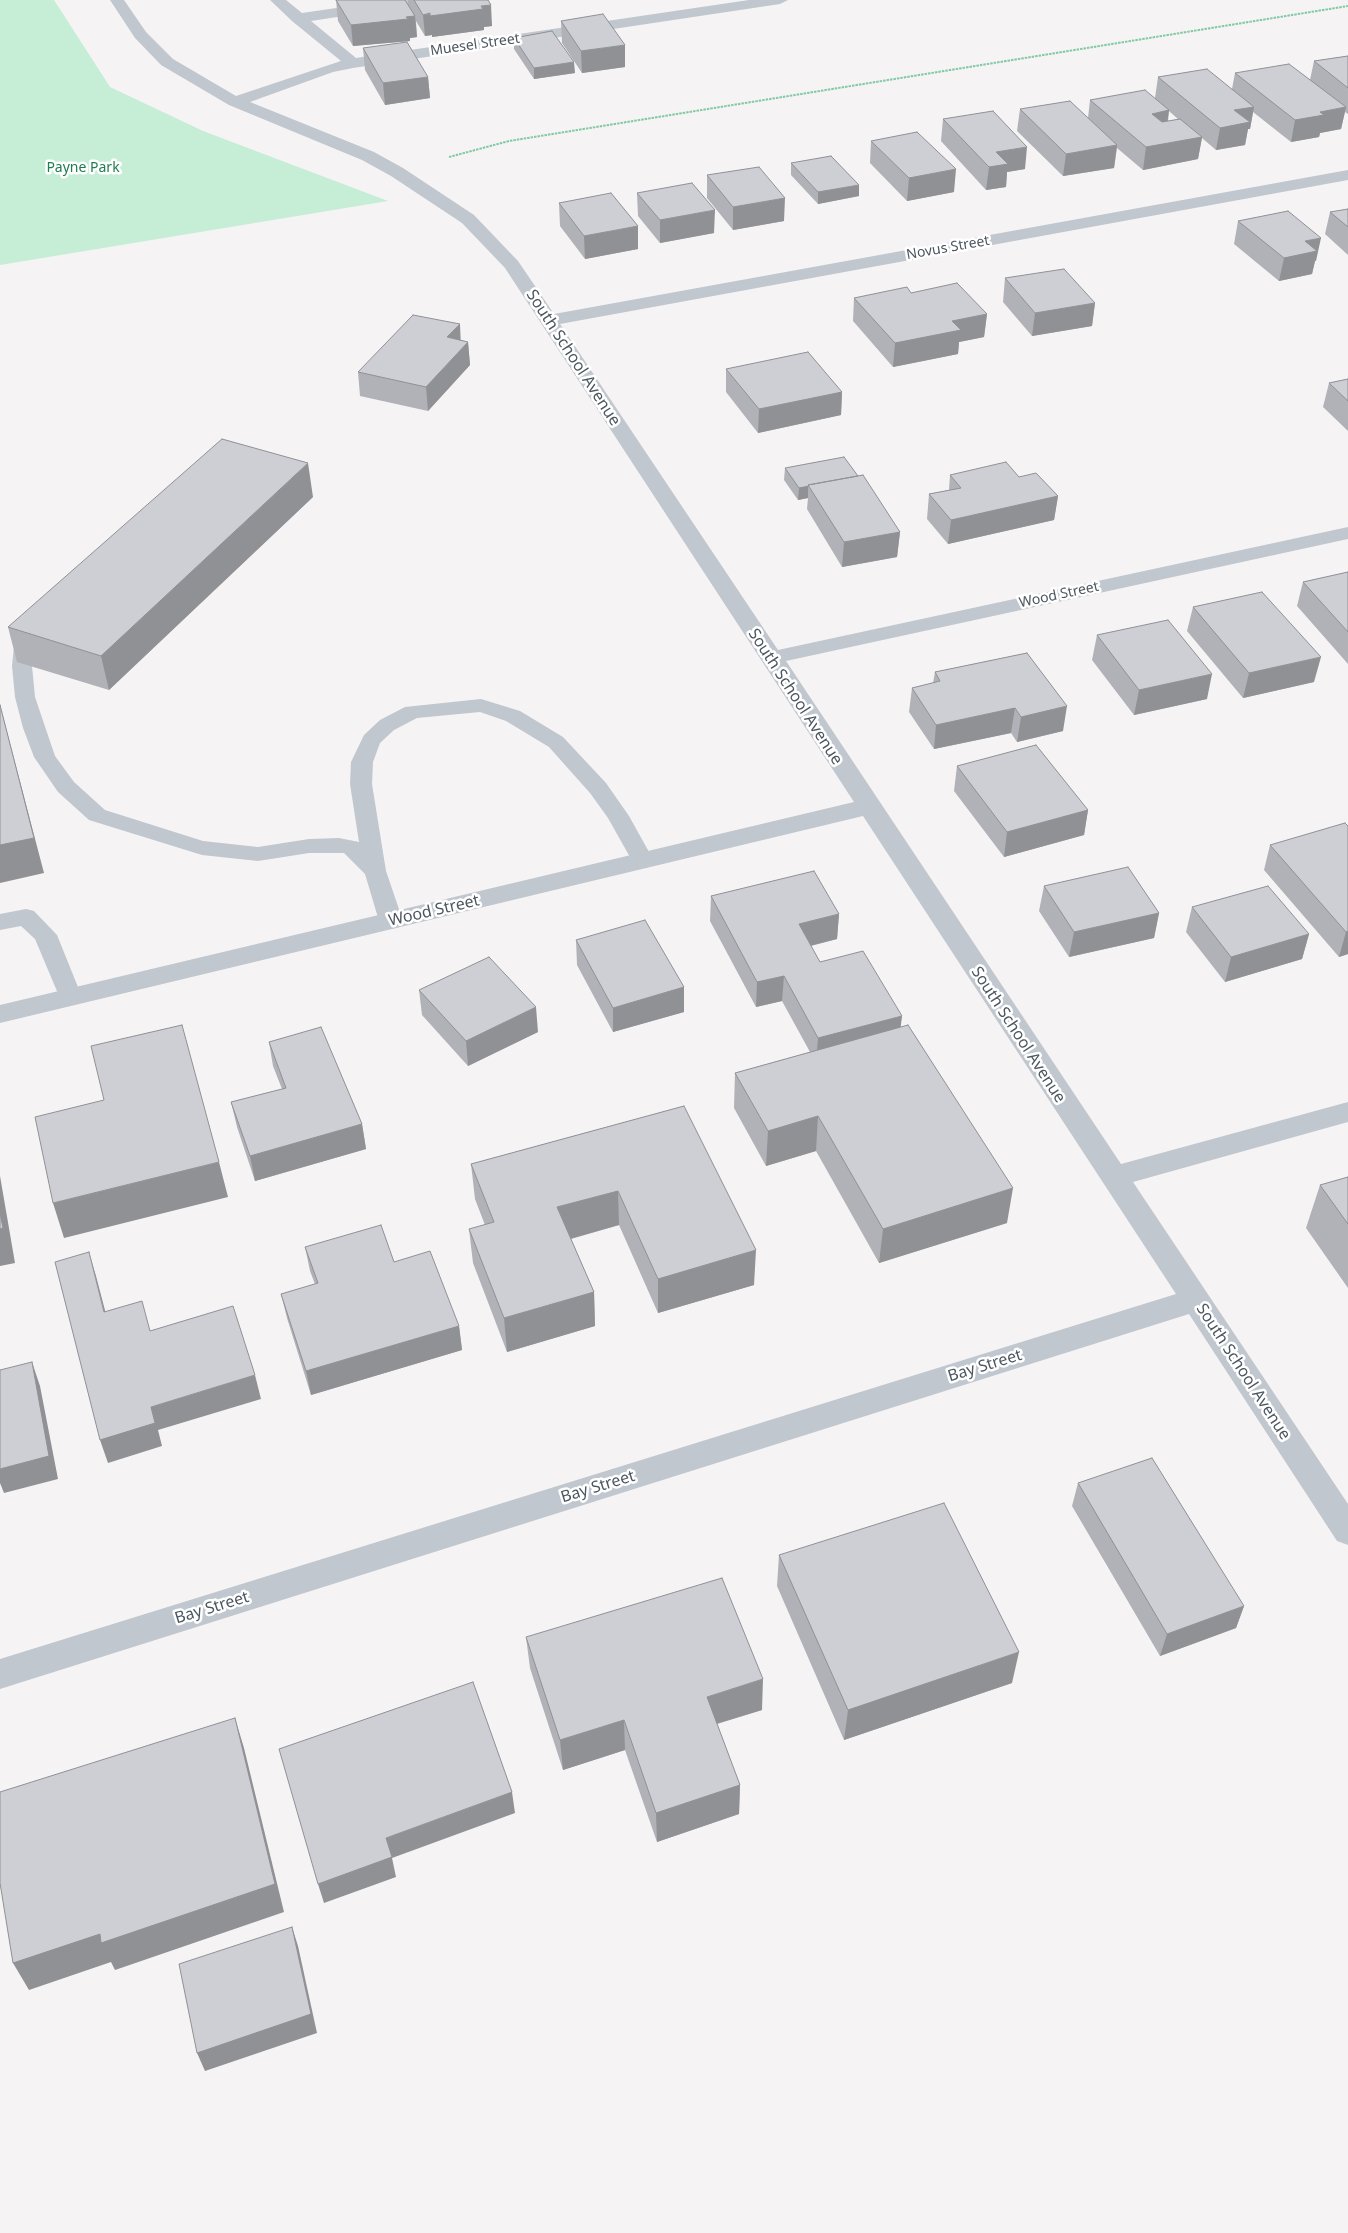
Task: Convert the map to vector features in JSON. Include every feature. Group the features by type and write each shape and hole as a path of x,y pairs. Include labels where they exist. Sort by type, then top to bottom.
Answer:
{"street":[{"name":"South School Avenue","path":"117,0 140,35 168,62 235,102 368,156 397,172 468,219 512,265 547,321 1348,1531"},
{"path":"278,0 297,18 354,63"},
{"path":"297,18 422,0"},
{"name":"Muesel Street","path":"235,102 328,69 354,63 780,0"},
{"name":"Novus Street","path":"547,321 1348,175"},
{"name":"Wood Street","path":"770,658 1348,533"},
{"name":"Wood Street","path":"0,1014 868,807"},
{"path":"1113,1178 1348,1112"},
{"name":"Bay Street","path":"0,1674 1196,1300"}],"lane":[{"path":"43,616 31,629 24,646 22,666 27,705 45,757 66,787 97,815 202,848 258,854 309,846 339,845 351,848 375,871"},
{"path":"391,921 375,871 360,784 362,762 370,740 387,725 412,712 481,705 513,716 556,742 598,788 618,816 643,861"},
{"path":"0,922 26,917 45,935 70,997"}],"path":[{"path":"397,172 509,141 1348,6"}],"green space":[{"name":"Payne Park","path":"0,0 54,0 110,87 203,131 388,201 0,265"}],"building":[{"path":"336,0 405,0 415,16 406,17 408,19 351,25"},
{"path":"414,0 488,0 491,5 481,6 483,9 430,16 430,13 423,15"},
{"path":"603,14 625,45 581,51 561,21"},
{"path":"552,31 574,62 534,68 514,38"},
{"path":"407,42 428,77 383,83 363,48"},
{"path":"1348,56 1348,88 1314,61"},
{"path":"1289,64 1346,107 1320,112 1324,115 1295,120 1235,73"},
{"path":"1207,69 1254,107 1234,110 1250,122 1220,128 1158,77"},
{"path":"1145,90 1169,110 1152,114 1162,122 1180,119 1202,137 1146,147 1090,100"},
{"path":"1070,101 1117,145 1066,154 1020,109"},
{"path":"993,111 1027,147 996,152 1008,164 989,167 943,119"},
{"path":"917,132 956,169 909,178 871,141"},
{"path":"831,156 859,185 818,192 791,163"},
{"path":"759,167 785,198 733,207 707,175"},
{"path":"692,183 715,210 660,220 637,193"},
{"path":"611,193 638,226 584,236 559,203"},
{"path":"1348,209 1348,227 1330,212"},
{"path":"1288,211 1321,238 1305,241 1317,251 1284,258 1238,221"},
{"path":"1064,269 1095,303 1035,313 1005,278"},
{"path":"957,283 987,314 952,321 961,330 895,343 854,298 907,287 911,293"},
{"path":"413,315 460,324 447,337 468,342 426,387 358,372"},
{"path":"808,352 842,392 759,409 726,369"},
{"path":"1348,379 1348,401 1329,383"},
{"path":"222,439 308,463 101,656 8,627"},
{"path":"844,457 858,476 799,488 785,468"},
{"path":"1006,462 1019,477 1036,473 1058,496 951,520 929,494 961,488 950,475"},
{"path":"863,475 900,532 844,542 808,485"},
{"path":"1348,572 1348,632 1303,582"},
{"path":"1262,592 1321,657 1249,673 1193,607"},
{"path":"1168,620 1212,674 1139,690 1097,635"},
{"path":"1027,653 1067,706 1021,717 1015,708 936,725 912,688 940,681 935,672"},
{"path":"0,705 34,838 0,845"},
{"path":"1036,745 1088,810 1007,832 957,766"},
{"path":"1345,823 1348,826 1348,931 1346,932 1270,845"},
{"path":"1128,867 1159,913 1074,932 1044,886"},
{"path":"814,871 839,914 799,924 820,962 863,951 902,1016 818,1038 784,976 757,982 711,896"},
{"path":"1268,886 1309,934 1231,957 1192,907"},
{"path":"645,920 684,987 613,1008 576,940"},
{"path":"489,957 536,1007 466,1041 419,990"},
{"path":"182,1025 219,1162 53,1203 35,1117 104,1100 91,1046"},
{"path":"908,1025 1013,1188 883,1229 818,1116 768,1131 735,1073"},
{"path":"321,1027 362,1124 250,1156 231,1102 286,1088 269,1042"},
{"path":"684,1106 756,1250 658,1279 618,1191 557,1207 594,1292 504,1318 469,1229 494,1222 471,1164"},
{"path":"1348,1177 1348,1224 1320,1185"},
{"path":"0,1213 3,1228 0,1229"},
{"path":"381,1225 394,1262 430,1251 459,1326 306,1371 281,1294 318,1283 305,1247"},
{"path":"89,1252 104,1312 142,1301 150,1331 233,1306 255,1375 151,1407 155,1423 100,1440 55,1262"},
{"path":"32,1362 49,1456 0,1469 0,1370"},
{"path":"1152,1458 1244,1606 1167,1634 1078,1483"},
{"path":"944,1503 1019,1652 848,1710 779,1555"},
{"path":"722,1578 763,1679 707,1697 740,1785 656,1813 624,1720 560,1740 526,1637"},
{"path":"473,1682 512,1792 386,1838 392,1857 318,1884 279,1749"},
{"path":"235,1718 275,1884 101,1943 100,1934 13,1963 0,1883 0,1792"},
{"path":"292,1927 311,2014 197,2053 179,1964"}]}
